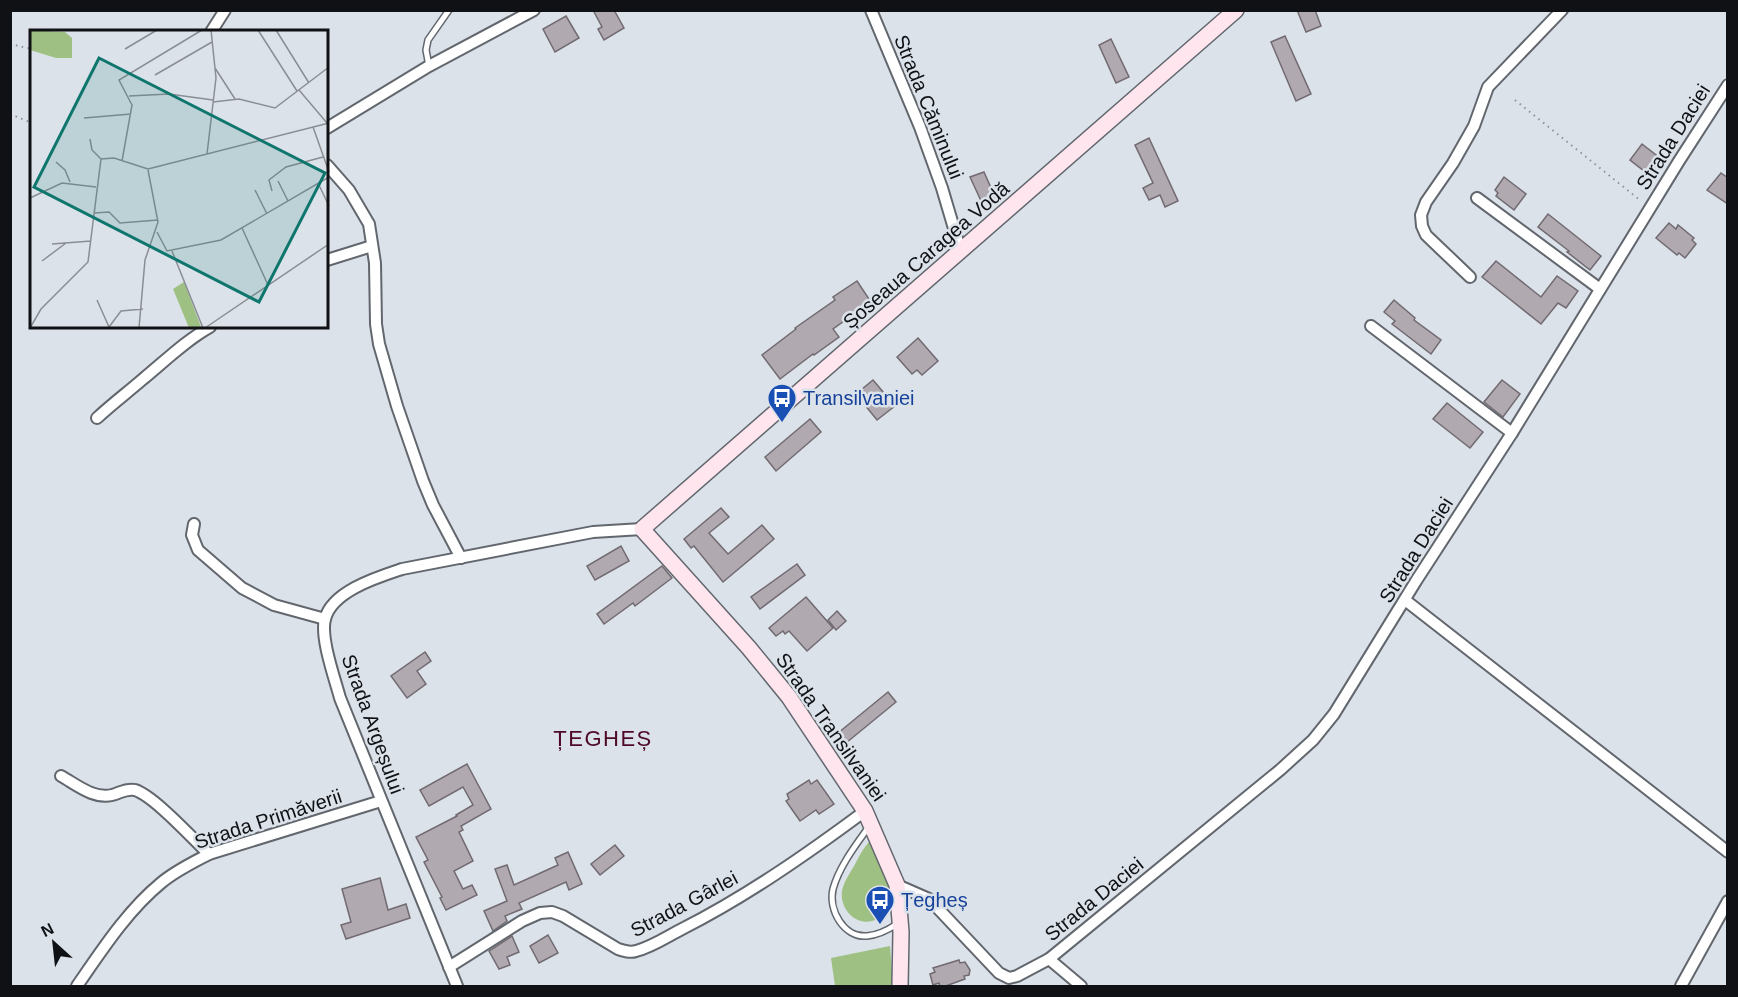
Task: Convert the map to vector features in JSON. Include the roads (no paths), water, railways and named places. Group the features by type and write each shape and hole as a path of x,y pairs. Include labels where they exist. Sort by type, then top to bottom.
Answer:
{"street":[{"path":"213,30 225,10"},
{"path":"328,127 429,66 534,10"},
{"name":"Strada Căminului","path":"871,10 920,127 942,188 961,252"},
{"name":"Șoseaua Caragea Vodă","path":"642,529 1236,10"},
{"path":"1470,277 1426,236 1421,215 1426,202 1453,163 1474,126 1488,87 1556,13"},
{"name":"Strada Daciei","path":"897,885 929,899 999,973 1009,978 1017,976 1049,959 1313,740 1334,714 1512,434 1728,85"},
{"path":"328,166 349,190 369,224 375,263 376,324 379,344 423,482 461,558"},
{"path":"1477,198 1600,290"},
{"path":"328,260 372,246"},
{"path":"1371,326 1512,434"},
{"path":"97,418 114,401 174,352 209,328"},
{"path":"194,524 192,535 198,550 242,588 274,605 325,619 334,604 352,590 373,579 402,569 592,532 642,529"},
{"name":"Strada Transilvaniei","path":"642,529 749,648 789,697 868,817 897,885 900,922 900,987"},
{"path":"1405,600 1728,852"},
{"name":"Strada Argeșului","path":"325,619 330,664 340,698 457,987"},
{"path":"61,776 91,794 99,796 112,795 131,789 143,794 179,824 209,855"},
{"name":"Strada Primăverii","path":"77,987 106,944 138,904 162,882 182,868 209,855 381,801"},
{"name":"Strada Gârlei","path":"449,967 522,921 540,913 552,912 563,916 618,950 627,952 644,948 704,918 868,817"},
{"path":"1681,987 1728,901"},
{"path":"1049,959 1081,987"}],"lane":[{"path":"429,66 426,50 428,39 449,10"},
{"path":"868,817 837,878 833,891 834,913 842,925 853,933 866,936 885,932 900,922"}],"place":[{"name":"Transilvaniei","path":"782,424"},
{"name":"Țegheș","path":"880,926"}],"district":[{"name":"ȚEGHEȘ","path":"603,738"}]}
